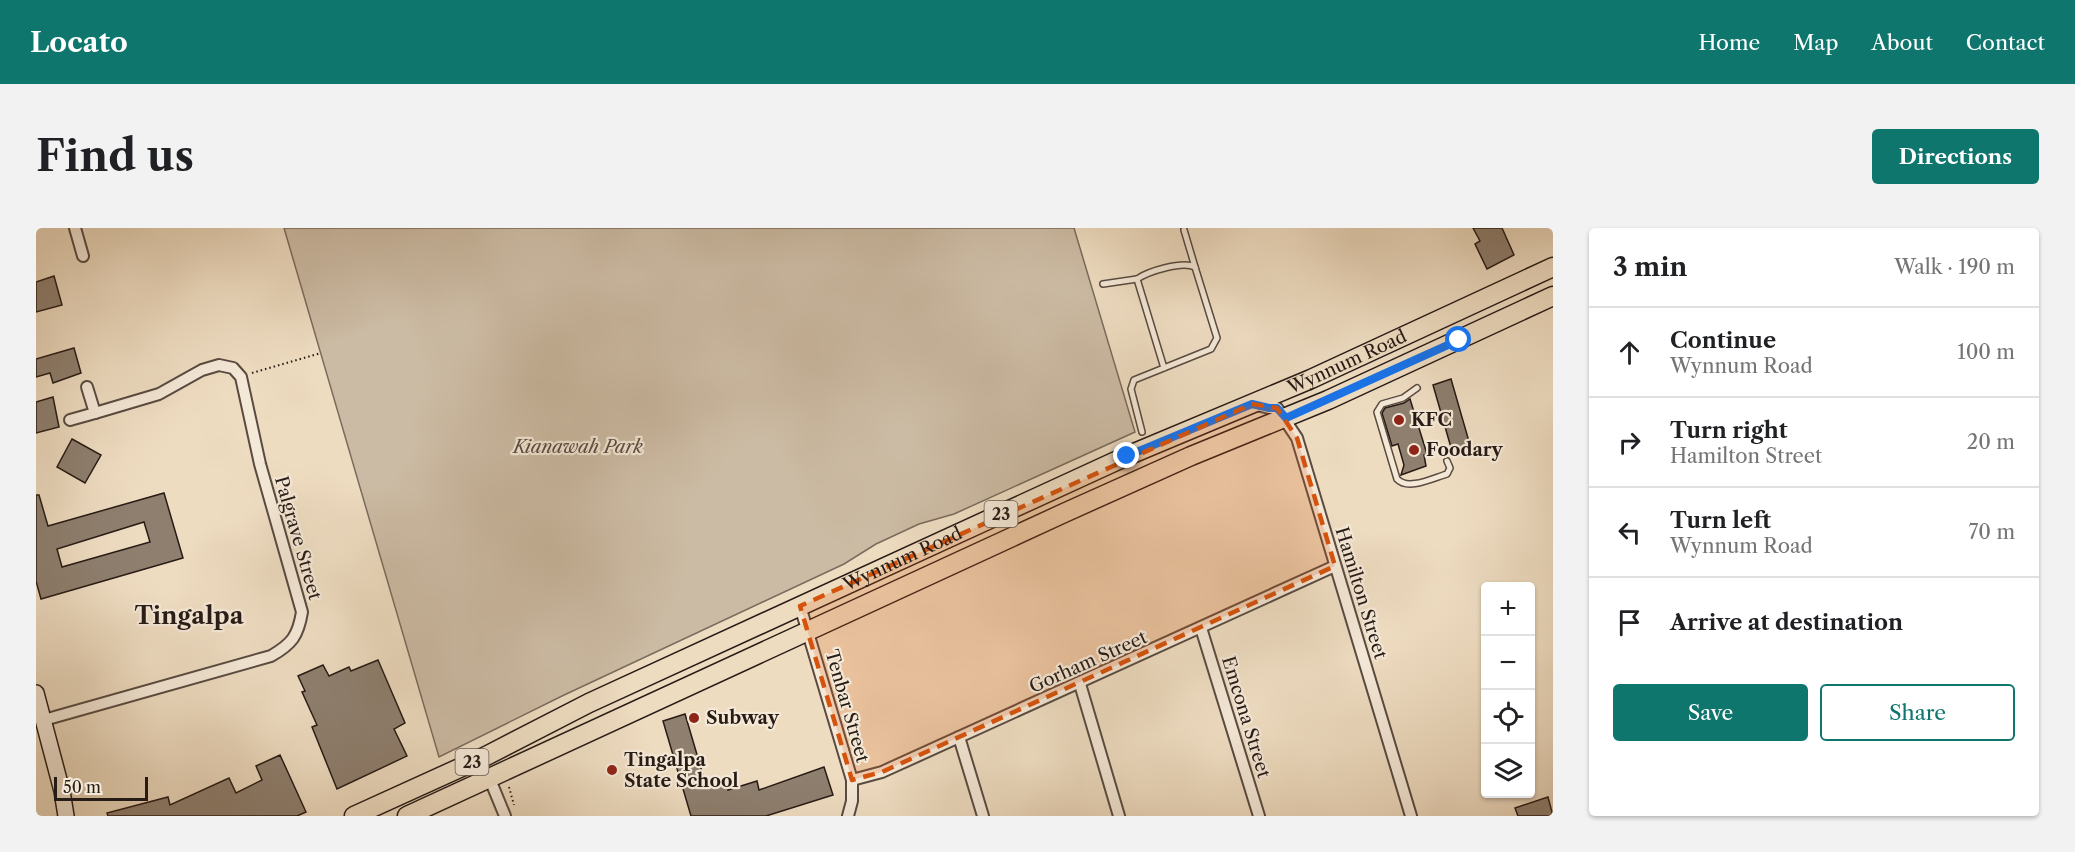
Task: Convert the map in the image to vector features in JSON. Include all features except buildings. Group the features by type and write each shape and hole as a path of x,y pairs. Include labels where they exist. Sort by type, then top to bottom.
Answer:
{"main road":[{"name":"Wynnum Road","path":"354,816 486,756 589,704 1160,441 1311,379 1553,267"},
{"name":"Wynnum Road","path":"407,816 1064,513 1191,456 1286,418 1553,296"},
{"path":"1036,498 1042,509 1064,513"},
{"path":"36,693 62,791 66,816"},
{"path":"62,791 74,816"}],"street":[{"path":"75,228 83,256"},
{"path":"70,420 159,394 202,370 219,365 233,368 241,377"},
{"name":"Palgrave Street","path":"44,720 271,656 287,646 299,629 302,612 260,464 241,377"},
{"path":"87,387 95,413"},
{"path":"1252,404 1277,408 1286,418"},
{"name":"Hamilton Street","path":"1286,418 1300,447 1411,816"},
{"name":"Gorham Street","path":"852,780 882,772 1080,684 1335,566"},
{"name":"Tenbar Street","path":"800,606 852,780 852,801 848,816"},
{"name":"Emcona Street","path":"1201,628 1259,816"},
{"path":"1080,684 1119,816"},
{"path":"959,737 983,816"},
{"path":"489,777 505,816"}],"lane":[{"path":"1142,432 1131,389 1134,380 1211,349 1218,338 1184,230"},
{"path":"1103,284 1137,279 1145,273 1187,263 1195,267"},
{"path":"1137,279 1164,368"},
{"path":"1417,388 1403,398 1382,404 1377,412 1397,479 1400,483 1409,485 1447,474 1450,468 1447,461"}],"path":[{"path":"241,377 321,353"},
{"path":"508,785 514,806"}],"highlighted area":[{"path":"1252,404 1277,408 1297,438 1335,566 882,772 852,780 800,606"}],"green space":[{"name":"Kianawah Park","path":"284,228 1074,228 1135,432 954,514 919,524 876,544 844,564 562,696 439,757"}],"place":[{"name":"KFC","path":"1399,420"},
{"name":"Foodary","path":"1414,450"},
{"name":"Subway","path":"694,718"},
{"name":"Tingalpa State School","path":"612,770"}],"district":[{"name":"Tingalpa","path":"189,616"}],"route":[{"path":"1127,456 1252,404 1277,408 1286,418 1459,340"}]}
